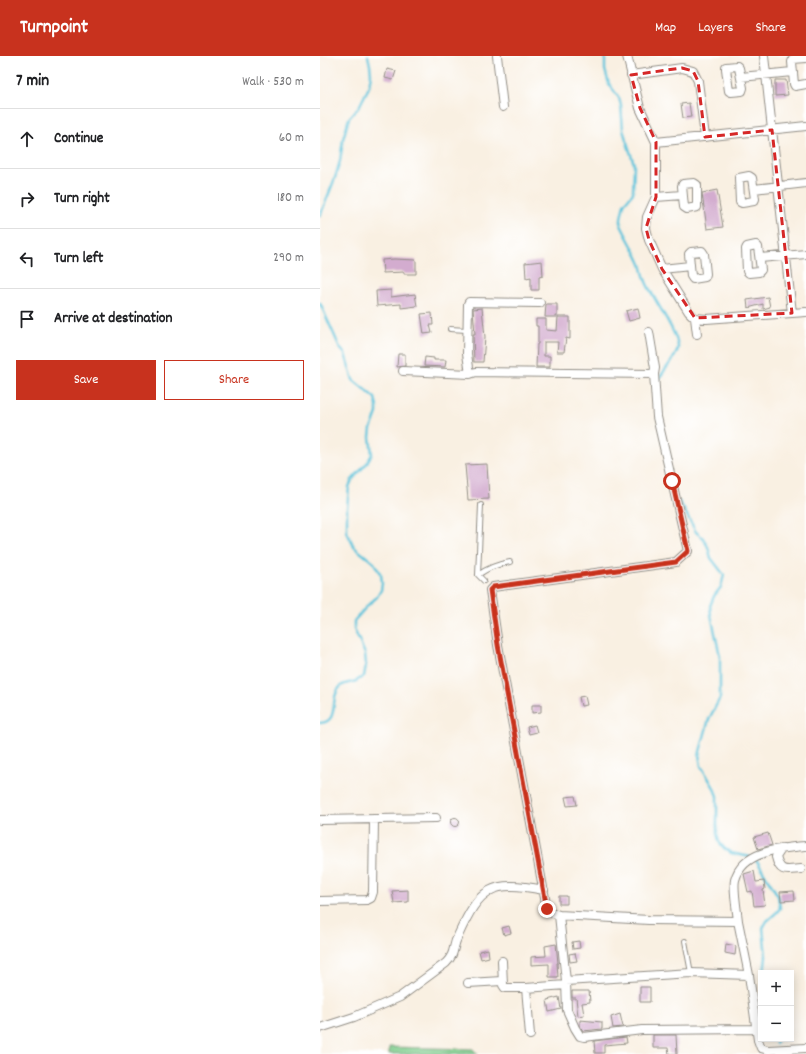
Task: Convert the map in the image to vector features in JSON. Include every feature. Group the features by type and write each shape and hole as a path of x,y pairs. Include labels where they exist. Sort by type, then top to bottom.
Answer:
{"street":[{"path":"497,56 503,107"},
{"path":"626,56 640,108 656,142 656,196 647,217 646,228 649,240 662,269 689,312 695,318 697,334"},
{"path":"764,56 792,313"},
{"path":"806,58 793,59 792,72 795,86 806,84"},
{"path":"631,75 682,68 693,71 698,81 705,137"},
{"path":"741,77 792,72"},
{"path":"656,142 806,126"},
{"path":"754,190 806,183"},
{"path":"656,196 682,195"},
{"path":"760,258 806,254"},
{"path":"662,269 690,266"},
{"path":"470,374 467,354 469,302 540,303"},
{"path":"695,318 706,319 806,312"},
{"path":"649,332 655,368 656,417 688,551 676,562 489,588 498,645 547,909 550,912 559,915 649,920 738,921"},
{"path":"403,371 470,374 476,372 654,374"},
{"path":"320,820 436,818"},
{"path":"320,902 367,900 371,898 373,892 374,820"},
{"path":"763,1049 759,1045 756,1029 749,976 738,921 734,881 739,870 747,861 762,854 782,848 806,846"},
{"path":"782,848 776,857 780,867 784,870 801,869"},
{"path":"320,1028 354,1017 400,997 446,963 454,952 457,938 472,909 484,894 493,888 502,886 516,886 544,890"},
{"path":"559,915 566,983 567,1010 580,1036 584,1037 642,1030 756,1029"},
{"path":"502,961 502,985 505,988 526,988 566,983 691,973 749,976"},
{"path":"468,983 502,981"},
{"path":"526,988 530,1034"},
{"path":"755,1054 763,1049 806,1048"}],"lane":[{"path":"450,329 467,330"},
{"path":"481,505 478,575 484,581"},
{"path":"478,575 495,565 510,562"},
{"path":"685,941 691,973"}],"highlighted area":[{"path":"682,68 693,71 698,81 705,137 772,130 792,313 695,318 662,269 649,240 646,228 656,197 656,142 640,108 631,75"}],"green space":[{"path":"389,1047 473,1049 478,1054 389,1054"}],"building":[{"path":"387,69 396,71 393,80 385,78"},
{"path":"775,80 786,80 788,95 775,96"},
{"path":"689,103 691,117 683,118 681,104"},
{"path":"717,190 723,227 707,229 702,193"},
{"path":"382,260 416,260 416,274 404,274 404,272 383,273"},
{"path":"542,261 543,276 539,277 539,290 531,290 531,277 526,278 525,263"},
{"path":"391,290 391,297 415,294 417,306 401,308 401,304 377,306 376,291"},
{"path":"768,297 770,307 763,309 763,304 748,308 747,300"},
{"path":"546,304 557,304 557,317 545,317"},
{"path":"482,308 485,337 483,362 474,362 473,334 475,334 473,309"},
{"path":"638,308 640,318 629,321 626,311"},
{"path":"432,313 433,325 430,325 432,333 424,334 421,314"},
{"path":"558,317 570,317 570,339 566,338 564,352 557,352 558,342 544,342 544,356 550,356 550,367 536,367 538,326 536,326 536,319 546,319 546,330 557,331"},
{"path":"398,354 405,354 405,366 397,367"},
{"path":"425,357 434,358 434,360 446,360 445,367 424,366"},
{"path":"487,464 489,499 468,500 465,465"},
{"path":"585,696 587,705 581,706 579,697"},
{"path":"532,705 541,705 541,712 532,713"},
{"path":"535,725 537,732 529,734 527,727"},
{"path":"575,796 577,805 567,806 565,797"},
{"path":"453,818 457,818 459,822 457,826 453,826 451,824 451,820"},
{"path":"768,833 772,845 758,849 754,837"},
{"path":"754,871 756,882 764,881 765,889 763,890 765,905 754,906 752,891 748,892 744,874"},
{"path":"408,890 408,902 394,903 392,891"},
{"path":"794,891 795,900 781,901 780,892"},
{"path":"559,896 567,896 567,904 559,904"},
{"path":"509,926 511,933 504,935 502,928"},
{"path":"579,941 580,948 573,949 572,942"},
{"path":"556,944 558,977 549,977 549,964 531,965 531,957 546,956 545,946"},
{"path":"726,944 736,946 735,955 725,953"},
{"path":"488,949 489,957 481,959 479,951"},
{"path":"575,953 577,961 570,962 569,954"},
{"path":"640,987 650,987 650,1002 640,1002"},
{"path":"572,991 589,991 590,1002 582,1003 584,1015 578,1016 576,998 572,998"},
{"path":"559,997 561,1009 549,1012 547,1000"},
{"path":"620,1014 623,1027 613,1028 611,1017"},
{"path":"580,1020 602,1022 602,1029 583,1031 580,1026"},
{"path":"653,1035 676,1035 677,1054 669,1054 668,1048 653,1048"},
{"path":"626,1037 627,1043 604,1045 604,1053 595,1053 594,1041"}],"waterway":[{"path":"320,216 335,178 349,118 359,107 369,87 371,74 368,56"},
{"path":"605,56 605,70 609,84 619,98 623,130 634,164 633,193 624,204 621,225 641,264 647,284 674,334 678,348 672,361 658,382"},
{"path":"320,303 340,348 345,354 353,380 375,398 377,406 377,413 371,429 370,437 372,454 367,463 352,480 349,487 347,532 354,547 374,563 381,575 382,583 381,590 377,597 354,621 354,629 365,654 366,665 364,676 356,681 341,686 335,696 330,718 326,722 320,723"},
{"path":"680,502 696,532 703,538 708,547 711,558 724,575 721,587 714,596 710,606 720,656 720,698 709,719 699,755 701,766 717,796 717,833 719,842 731,853 750,857"},
{"path":"754,859 757,861 778,896 780,908 767,921 763,928 766,957 764,970"}],"route":[{"path":"547,909 498,645 490,590 493,587 676,562 688,551 672,481"}]}
